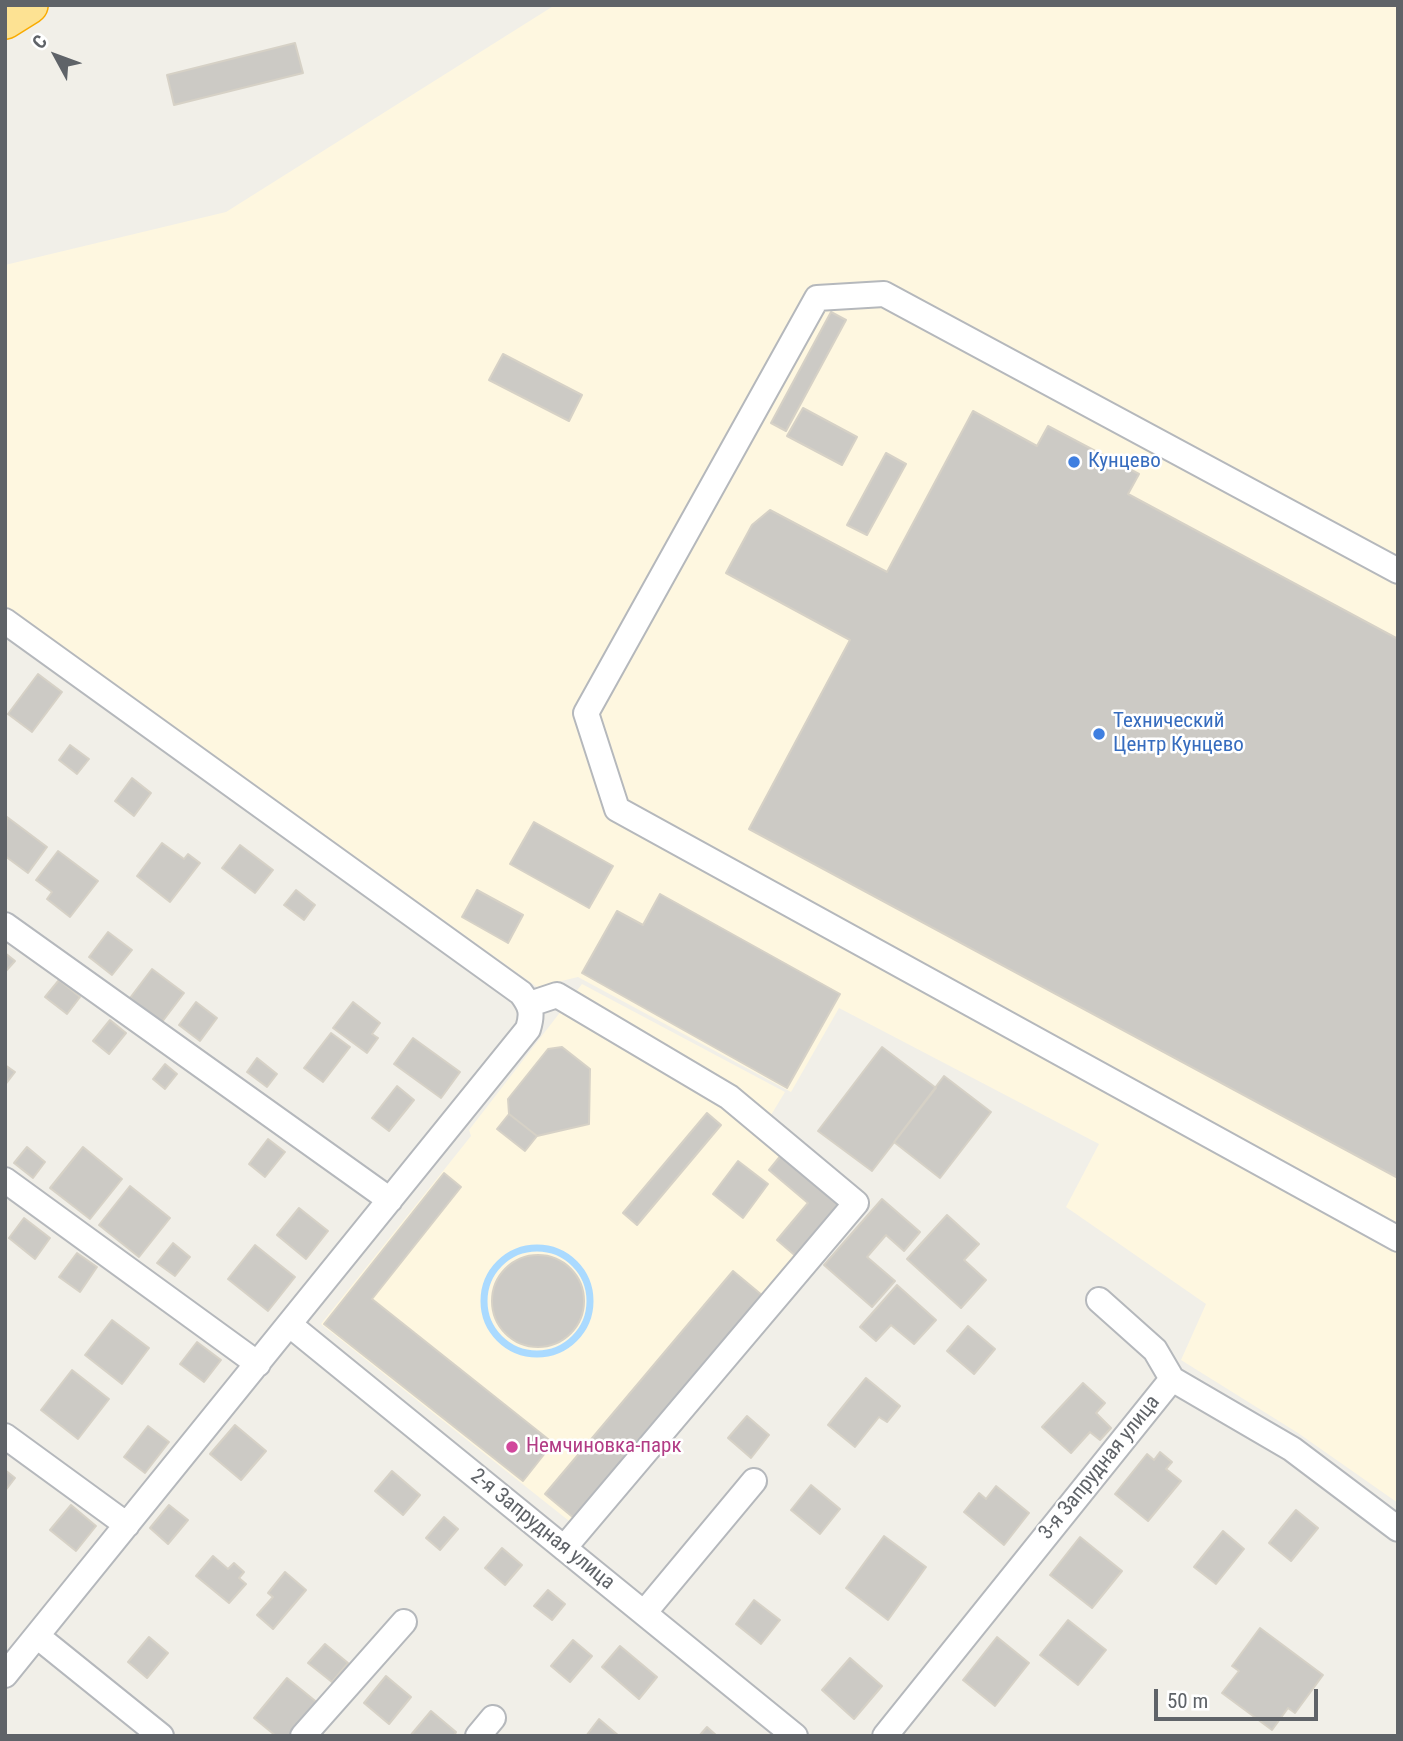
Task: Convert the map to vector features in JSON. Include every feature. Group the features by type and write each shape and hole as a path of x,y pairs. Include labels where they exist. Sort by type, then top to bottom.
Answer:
{"highway":[{"path":"5,20 29,5"}],"street":[{"path":"1398,571 884,294 817,298 586,713 617,809 1398,1239"},
{"path":"5,621 521,993 529,1017"},
{"path":"5,925 390,1200"},
{"path":"5,1675 390,1200 529,1017 557,995 729,1097 856,1203 564,1548"},
{"path":"5,1180 258,1364"},
{"path":"1099,1300 1155,1350 1172,1379"},
{"name":"2-я Запрудная улица","path":"289,1325 795,1736"},
{"name":"3-я Запрудная улица","path":"885,1736 1172,1379 1292,1449 1398,1529"},
{"path":"5,1436 127,1525"},
{"path":"644,1613 754,1481"},
{"path":"303,1736 404,1622"},
{"path":"37,1636 161,1736"}],"shaded area":[{"path":"555,5 1398,5 1398,1503 1298,1433 1181,1360 1206,1304 1066,1207 1099,1144 839,1008 791,1092 578,977 537,987 5,605 5,265 226,212"},
{"path":"582,984 785,1092 768,1120 871,1203 588,1536 321,1324 471,1136 469,1130"}],"building":[{"path":"295,43 303,73 174,105 167,75"},
{"path":"831,312 846,320 786,431 771,423"},
{"path":"503,354 582,395 569,421 489,380"},
{"path":"803,408 857,437 842,465 787,436"},
{"name":"Технический Центр Кунцево","path":"973,411 1037,446 1048,426 1139,474 1128,494 1398,639 1398,1178 749,829 850,640 726,573 752,525 770,510 887,572"},
{"path":"886,453 906,464 867,535 847,525"},
{"path":"38,674 62,692 32,732 8,714"},
{"path":"70,745 89,759 77,774 59,760"},
{"path":"132,778 151,793 134,816 115,801"},
{"path":"7,817 47,847 28,873 5,856"},
{"path":"534,822 613,866 589,908 510,864"},
{"path":"162,843 184,859 188,854 200,863 170,902 137,876"},
{"path":"240,845 273,870 255,893 222,868"},
{"path":"58,851 98,881 70,917 47,899 52,892 36,880"},
{"path":"296,890 315,905 304,920 284,905"},
{"path":"477,890 523,915 508,943 462,917"},
{"path":"660,894 840,994 787,1088 582,973 617,911 643,925"},
{"path":"108,932 132,950 112,975 89,957"},
{"path":"5,953 15,961 5,972"},
{"path":"152,969 184,993 162,1022 130,998"},
{"path":"59,980 80,997 67,1014 45,997"},
{"path":"196,1002 217,1018 200,1041 179,1025"},
{"path":"353,1002 380,1023 372,1034 378,1038 367,1053 333,1028"},
{"path":"110,1020 126,1033 109,1054 93,1041"},
{"path":"331,1033 350,1047 323,1082 304,1068"},
{"path":"413,1038 460,1072 441,1098 394,1064"},
{"path":"562,1047 590,1069 589,1124 537,1136 509,1114 508,1099 548,1049"},
{"path":"882,1047 936,1088 872,1171 818,1131"},
{"path":"257,1058 277,1074 267,1087 247,1072"},
{"path":"165,1064 177,1074 165,1089 153,1079"},
{"path":"5,1065 15,1072 5,1085"},
{"path":"944,1076 991,1112 940,1178 894,1142"},
{"path":"397,1086 414,1100 389,1131 372,1118"},
{"path":"707,1113 721,1125 637,1225 623,1213"},
{"path":"509,1114 537,1136 525,1151 497,1129"},
{"path":"268,1139 285,1152 265,1177 249,1164"},
{"path":"27,1147 45,1162 33,1178 14,1163"},
{"path":"83,1147 122,1179 90,1219 50,1188"},
{"path":"782,1154 843,1205 798,1258 777,1240 808,1203 769,1170"},
{"path":"738,1161 768,1184 743,1218 713,1194"},
{"path":"444,1173 461,1187 372,1299 553,1443 523,1481 324,1324"},
{"path":"130,1186 170,1218 139,1257 99,1225"},
{"path":"882,1199 920,1232 904,1251 886,1235 867,1257 895,1281 872,1307 824,1265"},
{"path":"299,1208 328,1231 306,1259 277,1235"},
{"path":"947,1215 979,1244 964,1260 986,1280 961,1308 907,1259"},
{"path":"24,1218 50,1238 35,1259 9,1238"},
{"path":"173,1243 190,1257 175,1276 157,1263"},
{"path":"255,1245 295,1277 268,1311 228,1279"},
{"path":"77,1253 97,1267 80,1292 59,1277"},
{"path":"538,1255 555,1259 570,1269 580,1284 584,1301 580,1318 570,1333 555,1343 538,1347 521,1343 506,1333 496,1318 492,1301 496,1284 506,1269 521,1259"},
{"path":"733,1271 763,1296 575,1519 545,1494"},
{"path":"897,1285 936,1320 914,1344 891,1325 876,1341 860,1327"},
{"path":"112,1320 149,1348 122,1384 85,1355"},
{"path":"968,1326 995,1349 974,1374 947,1351"},
{"path":"197,1342 221,1360 204,1382 180,1364"},
{"path":"72,1370 109,1399 78,1439 41,1410"},
{"path":"866,1378 900,1406 887,1422 879,1417 855,1447 828,1425"},
{"path":"1083,1383 1105,1403 1096,1413 1111,1428 1100,1440 1090,1432 1071,1453 1042,1427"},
{"path":"747,1416 769,1435 751,1458 728,1438"},
{"path":"235,1425 266,1451 241,1480 210,1454"},
{"path":"148,1426 169,1442 145,1473 124,1457"},
{"path":"1160,1452 1172,1462 1166,1469 1181,1481 1148,1521 1115,1494 1147,1454 1154,1460"},
{"path":"5,1470 15,1478 5,1491"},
{"path":"392,1471 420,1495 403,1515 375,1491"},
{"path":"811,1485 840,1509 820,1534 791,1510"},
{"path":"996,1486 1029,1513 1004,1545 964,1512 979,1493 986,1499"},
{"path":"71,1505 96,1526 76,1551 50,1530"},
{"path":"169,1505 188,1520 168,1544 150,1528"},
{"path":"1296,1510 1318,1528 1291,1561 1269,1543"},
{"path":"444,1517 458,1529 440,1550 426,1538"},
{"path":"1223,1531 1244,1549 1216,1584 1194,1567"},
{"path":"884,1536 926,1567 888,1620 846,1588"},
{"path":"1080,1537 1122,1571 1092,1608 1050,1575"},
{"path":"502,1548 522,1565 505,1585 485,1568"},
{"path":"213,1556 228,1569 234,1563 244,1572 239,1578 246,1584 229,1603 196,1576"},
{"path":"285,1572 306,1590 273,1629 257,1615 273,1597 268,1593"},
{"path":"548,1590 565,1604 552,1620 534,1606"},
{"path":"754,1600 780,1620 761,1644 736,1624"},
{"path":"1068,1620 1106,1650 1078,1685 1040,1655"},
{"path":"1260,1628 1323,1675 1295,1713 1288,1708 1272,1730 1222,1693 1239,1671 1232,1666"},
{"path":"149,1637 168,1653 147,1678 128,1662"},
{"path":"997,1637 1029,1663 995,1706 963,1680"},
{"path":"573,1640 592,1656 570,1682 551,1666"},
{"path":"325,1644 348,1663 332,1682 308,1663"},
{"path":"620,1646 657,1677 639,1699 602,1667"},
{"path":"850,1658 882,1686 854,1719 822,1690"},
{"path":"386,1676 411,1697 389,1724 364,1703"},
{"path":"287,1678 319,1704 293,1736 276,1736 254,1718"},
{"path":"431,1711 456,1732 454,1736 410,1736"},
{"path":"599,1719 619,1736 586,1736"},
{"path":"707,1727 717,1736 699,1736"}],"waterway":[{"path":"537,1248 557,1252 574,1264 586,1281 590,1301 586,1321 574,1338 557,1350 537,1354 517,1350 500,1338 488,1321 484,1301 488,1281 500,1264 517,1252 537,1248"}],"place":[{"name":"Кунцево","path":"1074,462"},
{"name":"Технический Центр Кунцево","path":"1099,734"},
{"name":"Немчиновка-парк","path":"512,1447"}]}
